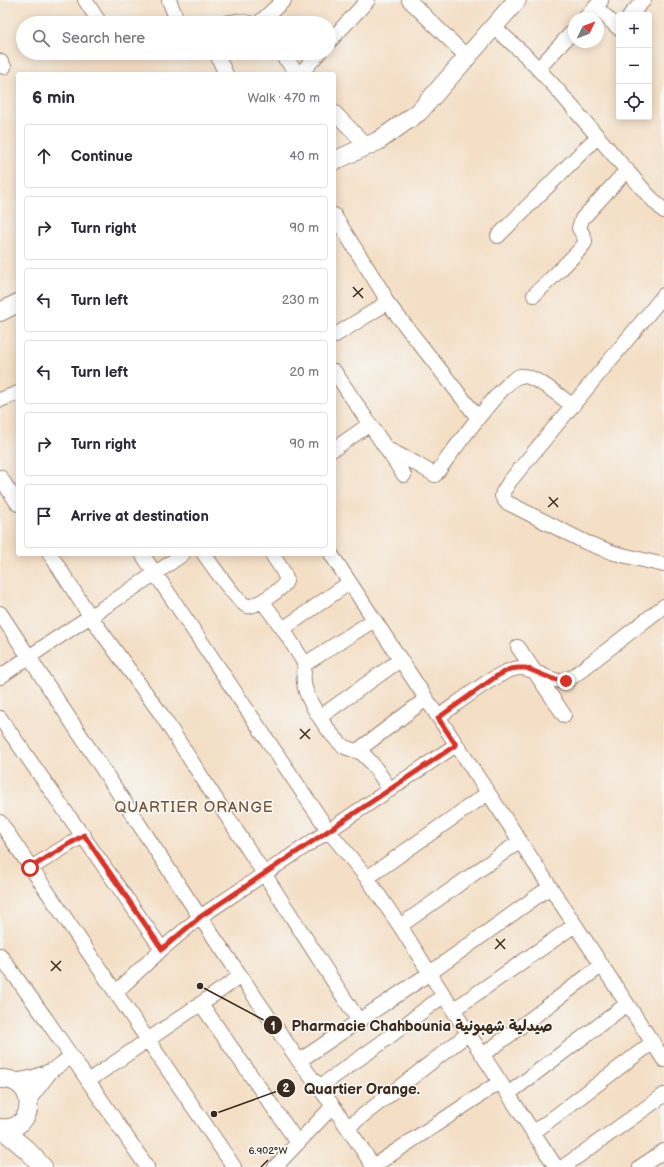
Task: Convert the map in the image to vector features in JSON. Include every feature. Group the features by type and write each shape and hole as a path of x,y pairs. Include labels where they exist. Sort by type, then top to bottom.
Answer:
{"main road":[{"path":"373,144 413,107 505,0"},
{"path":"336,160 373,144 419,112 517,0"},
{"path":"4,1079 23,1088 28,1107 30,1134 41,1165"},
{"path":"1,1128 12,1127 20,1124 28,1107"},
{"path":"1,1128 16,1140 41,1165"}],"street":[{"path":"84,0 95,16"},
{"path":"169,0 175,16"},
{"path":"267,16 284,0"},
{"path":"336,34 368,0"},
{"path":"409,0 461,51"},
{"path":"633,12 644,0"},
{"path":"591,12 599,3 616,25"},
{"path":"494,27 538,69 648,195 664,211"},
{"path":"538,69 568,36"},
{"path":"219,60 225,72"},
{"path":"287,60 298,72"},
{"path":"302,72 313,60"},
{"path":"336,114 373,144"},
{"path":"498,236 598,136"},
{"path":"534,295 585,242 579,228 582,218 627,170"},
{"path":"336,218 384,293 386,302 478,418"},
{"path":"664,295 510,481 503,492 503,499 506,502 585,542 614,553 664,565"},
{"path":"336,335 386,302"},
{"path":"336,374 404,475"},
{"path":"387,449 415,463 435,476 478,418 511,381 520,376 536,380 573,406"},
{"path":"0,400 16,394"},
{"path":"336,448 370,424"},
{"path":"0,477 16,501"},
{"path":"51,556 90,616 161,714 359,1021"},
{"path":"143,556 328,830 367,878 400,926 533,1134 556,1167"},
{"path":"0,677 29,656 180,556"},
{"path":"206,556 238,599 246,606 251,607 285,585 285,575 273,556"},
{"path":"331,556 664,1060"},
{"path":"283,629 349,583"},
{"path":"262,601 283,629 304,664 304,684 320,717 343,746 364,755 372,763 390,790"},
{"path":"438,718 497,676 510,669 526,668 562,682 570,679 664,606"},
{"path":"0,613 200,917 299,1061 348,1127 373,1167 500,1082"},
{"path":"304,664 374,620"},
{"path":"518,647 564,715"},
{"path":"320,717 400,660"},
{"path":"357,751 426,699"},
{"path":"0,718 84,835 162,949"},
{"path":"116,992 162,949 200,917 456,745"},
{"path":"367,878 488,793"},
{"path":"0,822 234,1167"},
{"path":"30,868 84,835"},
{"path":"400,926 520,841"},
{"path":"299,1061 430,973 550,887"},
{"path":"453,1010 575,925"},
{"path":"0,955 46,1019 147,1167"},
{"path":"483,1055 602,965"},
{"path":"88,1081 241,976"},
{"path":"319,1087 377,1046 444,995"},
{"path":"201,1004 298,1143"},
{"path":"508,1094 627,1004"},
{"path":"348,1127 469,1033"},
{"path":"533,1134 653,1042"},
{"path":"28,1107 51,1071 72,1057"},
{"path":"4,1079 51,1071"},
{"path":"563,1167 664,1095"},
{"path":"275,1167 333,1106"},
{"path":"640,1167 664,1151"}],"place":[{"name":"Pharmacie Chahbounia صيدلية شهبونية","path":"200,986"},
{"name":"Quartier Orange.","path":"214,1114"}],"district":[{"name":"QUARTIER ORANGE","path":"194,807"}],"route":[{"path":"30,868 84,835 162,949 200,917 345,818 390,790 456,745 438,718 497,676 510,669 526,668 562,682 566,681"}]}
